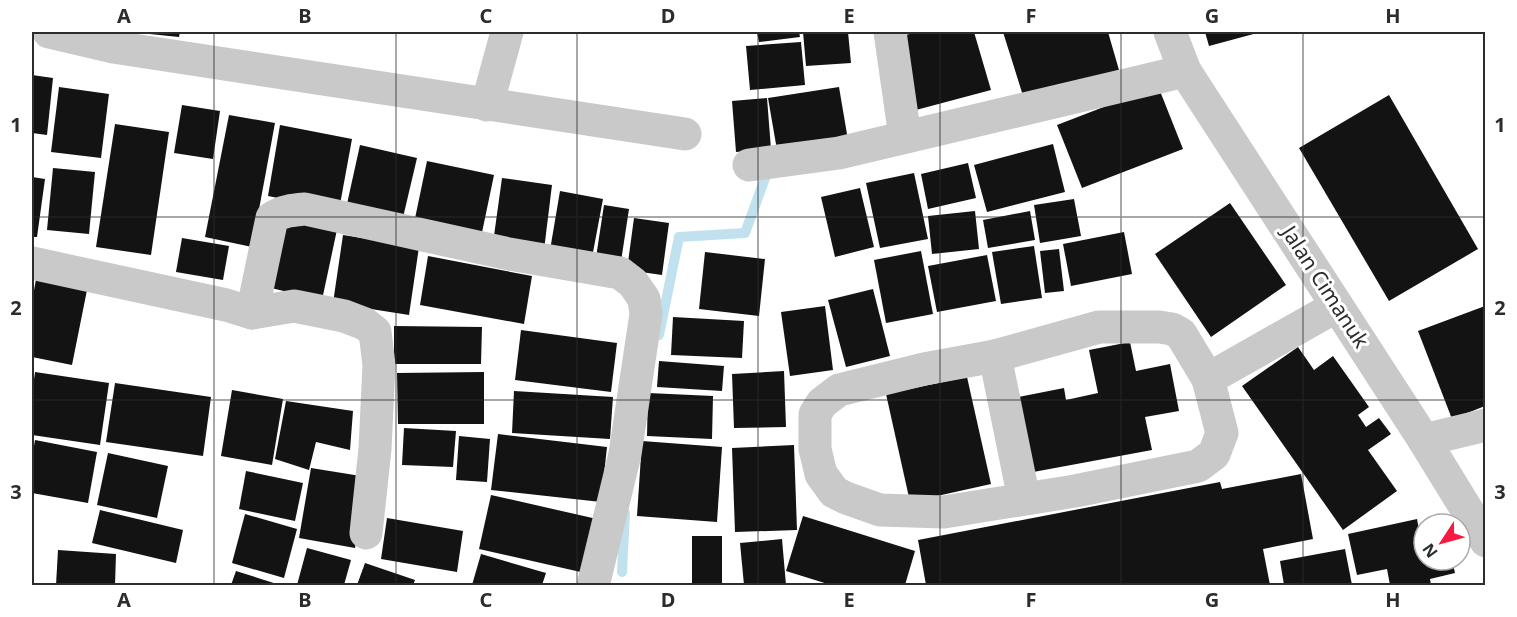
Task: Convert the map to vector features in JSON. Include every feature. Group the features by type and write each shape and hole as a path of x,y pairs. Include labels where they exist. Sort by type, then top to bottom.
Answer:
{"street":[{"path":"49,32 113,46 685,134"},
{"path":"487,105 507,32"},
{"path":"890,32 905,137"},
{"name":"Jalan Cimanuk","path":"1170,32 1185,70 1424,440 1485,541"},
{"path":"749,165 839,153 1185,70"},
{"path":"252,313 272,218 292,210 305,209 509,254 620,273 633,283 644,299 646,314 625,454 593,585"},
{"path":"32,263 226,305 252,313 294,306 344,316 365,324 375,332 379,365 375,449 366,533"},
{"path":"1208,379 1337,306"},
{"path":"1099,327 1172,329 1181,334 1208,379 1222,433 1214,454 1198,466 1075,490 944,512 880,510 834,492 821,474 815,449 815,414 822,403 839,390 924,369 996,356 1099,327"},
{"path":"996,356 1024,499"},
{"path":"1424,440 1485,425"}],"building":[{"path":"140,32 180,32 179,37"},
{"path":"757,32 799,32 800,37 759,42"},
{"path":"803,32 848,32 851,63 806,66"},
{"path":"918,32 974,32 991,90 916,110 897,37"},
{"path":"1003,32 1108,32 1119,70 1024,99"},
{"path":"1205,32 1261,32 1209,46"},
{"path":"801,42 805,85 750,90 746,46"},
{"path":"32,75 53,78 47,135 32,133"},
{"path":"1158,86 1183,149 1082,188 1057,125"},
{"path":"59,87 109,94 101,158 51,152"},
{"path":"839,87 848,140 777,150 768,98"},
{"path":"1389,95 1478,249 1389,301 1299,148"},
{"path":"767,98 771,149 736,152 732,101"},
{"path":"182,105 220,111 213,159 174,153"},
{"path":"229,115 275,123 252,247 205,237"},
{"path":"115,124 169,132 151,255 96,247"},
{"path":"280,125 352,139 339,210 268,196"},
{"path":"1053,144 1065,192 987,212 974,165"},
{"path":"360,145 417,158 401,226 345,213"},
{"path":"427,161 494,175 480,242 413,228"},
{"path":"968,163 976,198 928,209 921,174"},
{"path":"53,168 95,172 89,234 47,230"},
{"path":"914,173 928,239 880,248 866,183"},
{"path":"32,177 45,179 37,237 32,237"},
{"path":"502,178 552,185 544,250 493,243"},
{"path":"860,188 874,247 835,257 821,197"},
{"path":"560,191 603,199 591,263 549,256"},
{"path":"1074,199 1081,236 1040,243 1034,205"},
{"path":"1230,203 1286,285 1211,337 1155,254"},
{"path":"604,205 629,209 620,268 595,264"},
{"path":"975,211 979,249 932,254 928,216"},
{"path":"1030,211 1035,240 988,248 983,220"},
{"path":"287,214 338,225 322,300 271,288"},
{"path":"634,218 669,223 662,275 627,270"},
{"path":"1124,232 1132,274 1071,286 1063,244"},
{"path":"343,235 419,247 409,315 333,303"},
{"path":"182,238 229,246 223,280 176,272"},
{"path":"1034,246 1042,298 1001,304 992,252"},
{"path":"1059,249 1064,291 1045,293 1040,251"},
{"path":"921,251 933,314 886,323 874,260"},
{"path":"705,252 765,259 759,316 699,309"},
{"path":"987,255 996,301 937,312 928,266"},
{"path":"428,256 532,276 524,324 420,305"},
{"path":"37,274 88,285 72,365 32,357 32,301"},
{"path":"873,289 890,356 846,367 828,300"},
{"path":"825,306 833,370 790,376 781,312"},
{"path":"1485,306 1485,406 1452,419 1418,331"},
{"path":"673,317 744,321 742,358 671,355"},
{"path":"394,326 482,327 481,364 394,364"},
{"path":"521,330 617,343 611,392 515,380"},
{"path":"1130,342 1136,371 1170,364 1179,411 1145,417 1152,450 1028,473 1014,398 1064,388 1066,400 1098,393 1089,350"},
{"path":"1298,347 1314,370 1333,356 1369,407 1358,415 1366,427 1379,418 1391,434 1368,450 1397,491 1343,530 1242,386"},
{"path":"659,361 724,366 722,391 657,387"},
{"path":"784,371 786,427 734,428 732,374"},
{"path":"35,372 109,383 100,445 32,435 32,395"},
{"path":"484,372 484,424 398,424 397,373"},
{"path":"967,377 991,484 910,502 886,394"},
{"path":"115,383 211,397 203,456 106,442"},
{"path":"232,390 283,399 272,465 221,456"},
{"path":"514,391 613,397 610,439 512,433"},
{"path":"648,393 713,396 712,439 647,436"},
{"path":"286,401 353,411 350,450 316,442 309,470 275,459"},
{"path":"404,428 456,431 453,467 402,465"},
{"path":"498,434 607,447 601,502 491,490"},
{"path":"459,436 490,439 487,482 456,480"},
{"path":"35,440 97,452 88,503 32,493 32,457"},
{"path":"642,441 722,447 717,522 637,516"},
{"path":"794,445 797,530 735,532 732,448"},
{"path":"108,453 168,466 157,518 97,505"},
{"path":"311,468 367,477 355,548 299,538"},
{"path":"246,471 303,483 295,521 239,509"},
{"path":"1301,474 1313,539 1263,549 1270,585 926,585 918,540 1220,482 1222,489"},
{"path":"491,495 597,519 585,573 479,549"},
{"path":"100,510 183,530 176,563 92,543"},
{"path":"245,514 297,529 284,578 232,563"},
{"path":"803,516 915,551 905,585 831,585 786,571"},
{"path":"387,518 463,531 457,572 381,559"},
{"path":"1412,520 1412,572 1455,573 1430,579 1431,585 1390,585 1387,569 1357,575 1348,534"},
{"path":"692,536 722,536 722,585 692,585"},
{"path":"782,539 786,585 744,585 740,543"},
{"path":"307,548 351,560 344,585 297,585"},
{"path":"1345,549 1352,585 1284,585 1280,561"},
{"path":"58,550 116,554 115,585 56,585"},
{"path":"481,554 546,573 542,585 472,585"},
{"path":"365,563 415,580 413,585 357,585"},
{"path":"236,571 280,585 231,585"}],"waterway":[{"path":"659,335 679,237 745,233 768,170"},
{"path":"622,572 625,513"}]}
